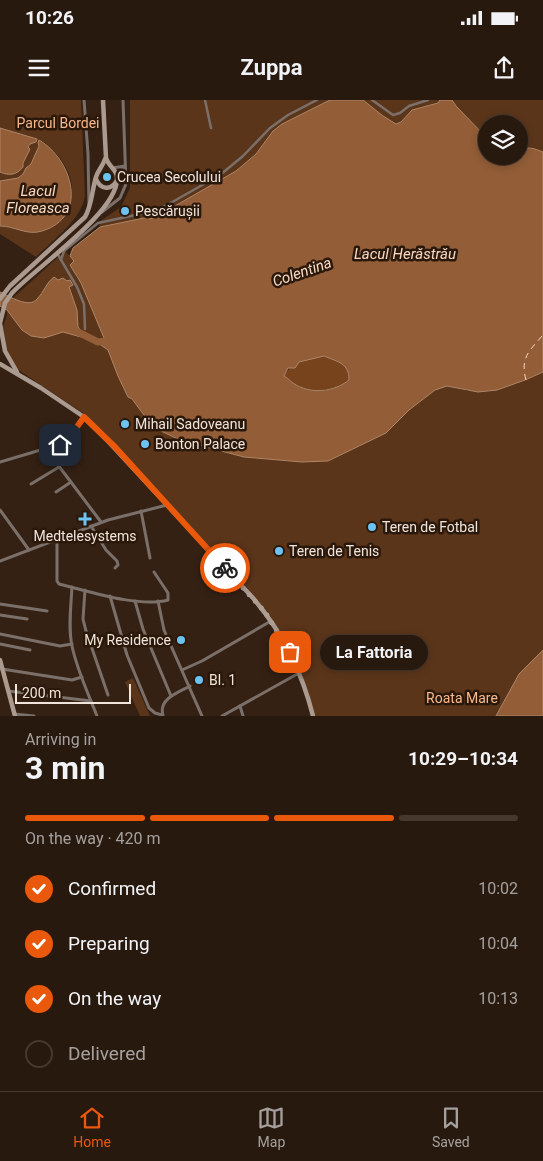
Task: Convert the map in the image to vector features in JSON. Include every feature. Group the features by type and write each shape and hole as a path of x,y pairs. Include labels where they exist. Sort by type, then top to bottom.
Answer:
{"main road":[{"path":"18,373 5,352 0,323 7,300 15,290 99,214 115,192 117,177 106,158 103,100"},
{"path":"0,299 10,286 85,216 89,208 96,175 106,158"},
{"path":"102,167 111,167"},
{"path":"96,175 98,183 105,188 113,186 117,177"},
{"path":"0,364 18,373 84,417 105,437 253,598 271,621 290,652 300,672 313,716"},
{"path":"0,660 15,715"}],"street":[{"path":"84,100 89,208"},
{"path":"99,214 115,203 123,194 126,184 122,100"},
{"path":"205,100 211,128"},
{"path":"61,260 64,251 98,223 158,209 220,175 243,156 270,128 288,115 317,100"},
{"path":"372,100 393,115 400,114 410,106 428,100"},
{"path":"111,167 126,166"},
{"path":"117,177 126,166"},
{"path":"56,253 75,284 84,304 85,329"},
{"path":"0,462 67,441 84,417"},
{"path":"46,449 101,522"},
{"path":"31,484 60,467"},
{"path":"56,492 71,482"},
{"path":"0,561 101,522 168,505"},
{"path":"0,510 29,550"},
{"path":"141,511 150,558"},
{"path":"91,526 106,550 117,562 118,565 115,568"},
{"path":"57,539 57,581 59,584 135,600 168,600 169,596 154,572"},
{"path":"72,587 70,626 72,644 97,716"},
{"path":"85,590 83,618 108,695"},
{"path":"110,596 129,661 149,708 155,713 163,715 163,705 171,696 190,686"},
{"path":"135,600 143,629 171,696"},
{"path":"158,601 164,630 202,716"},
{"path":"0,604 47,611"},
{"path":"0,615 27,619"},
{"path":"182,670 202,661 271,621"},
{"path":"0,634 60,646 72,644"},
{"path":"0,644 30,650"},
{"path":"2,669 72,680 82,677"},
{"path":"222,716 300,672"},
{"path":"8,691 91,701"},
{"path":"240,706 244,716"},
{"path":"15,715 34,716"}],"green space":[{"name":"Parcul Bordei","path":"0,100 81,100 85,196 78,213 72,221 36,257 0,234 0,226 11,227 25,232 36,232 52,226 60,219 70,202 71,181 59,157 40,140 35,156 25,172 17,179 0,181 0,172 2,173 23,163 30,144 37,139 0,128"},
{"path":"130,100 330,100 282,124 273,131 256,154 236,171 162,215 150,219 149,217 100,227 99,222 121,207 130,188"},
{"path":"363,100 440,100 438,103 412,110 401,122 396,124"},
{"path":"452,100 543,100 543,152 528,148 528,115 478,115 478,129"},
{"name":"Roata Mare","path":"65,251 74,261 76,277 81,282 104,338 98,343 108,350 128,397 180,440 244,457 302,462 328,461 386,433 409,410 435,390 447,385 468,391 525,380 543,372 543,650 519,674 496,716 314,716 311,704 275,625 255,597 108,436 83,413 14,366 6,348 3,327 7,310 13,298"},
{"path":"133,678 150,716 140,716 125,682"}],"shaded area":[{"path":"325,356 345,367 349,374 349,380 337,387 314,390 299,387 284,376 296,364"}],"water":[{"name":"Lacul Herăstrău","path":"330,100 363,100 396,124 401,122 412,110 438,103 440,100 452,100 478,129 478,165 528,165 528,148 543,152 543,372 497,390 478,392 447,386 435,390 409,410 386,433 328,461 302,462 244,457 180,440 161,431 147,419 132,399 128,397 108,350 98,343 99,340 104,338 81,283 70,265 74,261 70,256 73,248 100,227 149,217 150,219 162,215 236,171 256,154 273,131 282,124","holes":["324,356 338,362 347,370 349,380 329,389 314,390 300,387 284,376 288,368 295,368 299,362"]},
{"name":"Lacul Floreasca","path":"0,128 37,139 36,142 28,147 30,149 23,167 15,173 7,174 0,172"},
{"name":"Lacul Floreasca","path":"39,140 51,149 67,174 71,188 71,201 66,214 57,224 37,232 26,232 0,226 0,181 18,178 23,174 31,164 39,146"},
{"path":"54,277 58,280 63,278 67,281 70,280 73,285 69,287 77,310 78,327 83,333 81,337 63,332 44,338 31,336 22,330 7,310 0,306 0,292 19,301 33,302"},
{"path":"543,650 543,716 496,716 519,674"}],"waterway":[{"path":"76,331 98,342 107,341"}],"ferry route":[{"path":"526,380 524,372 525,360 530,350 543,335"}],"way so far":[{"path":"225,568 265,612 290,652"}],"place":[{"name":"Crucea Secolului","path":"107,177"},
{"name":"Pescărușii","path":"125,211"},
{"name":"Mihail Sadoveanu","path":"125,424"},
{"name":"Bonton Palace","path":"145,444"},
{"name":"Medtelesystems","path":"85,519"},
{"name":"Teren de Fotbal","path":"372,527"},
{"name":"Teren de Tenis","path":"279,551"},
{"name":"My Residence","path":"181,640"},
{"name":"La Fattoria","path":"290,652"},
{"name":"Bl. 1","path":"199,680"}],"route":[{"path":"60,445 69,438 84,417 115,447 225,568"}],"water label":[{"name":"Colentina","path":"302,272"}]}
